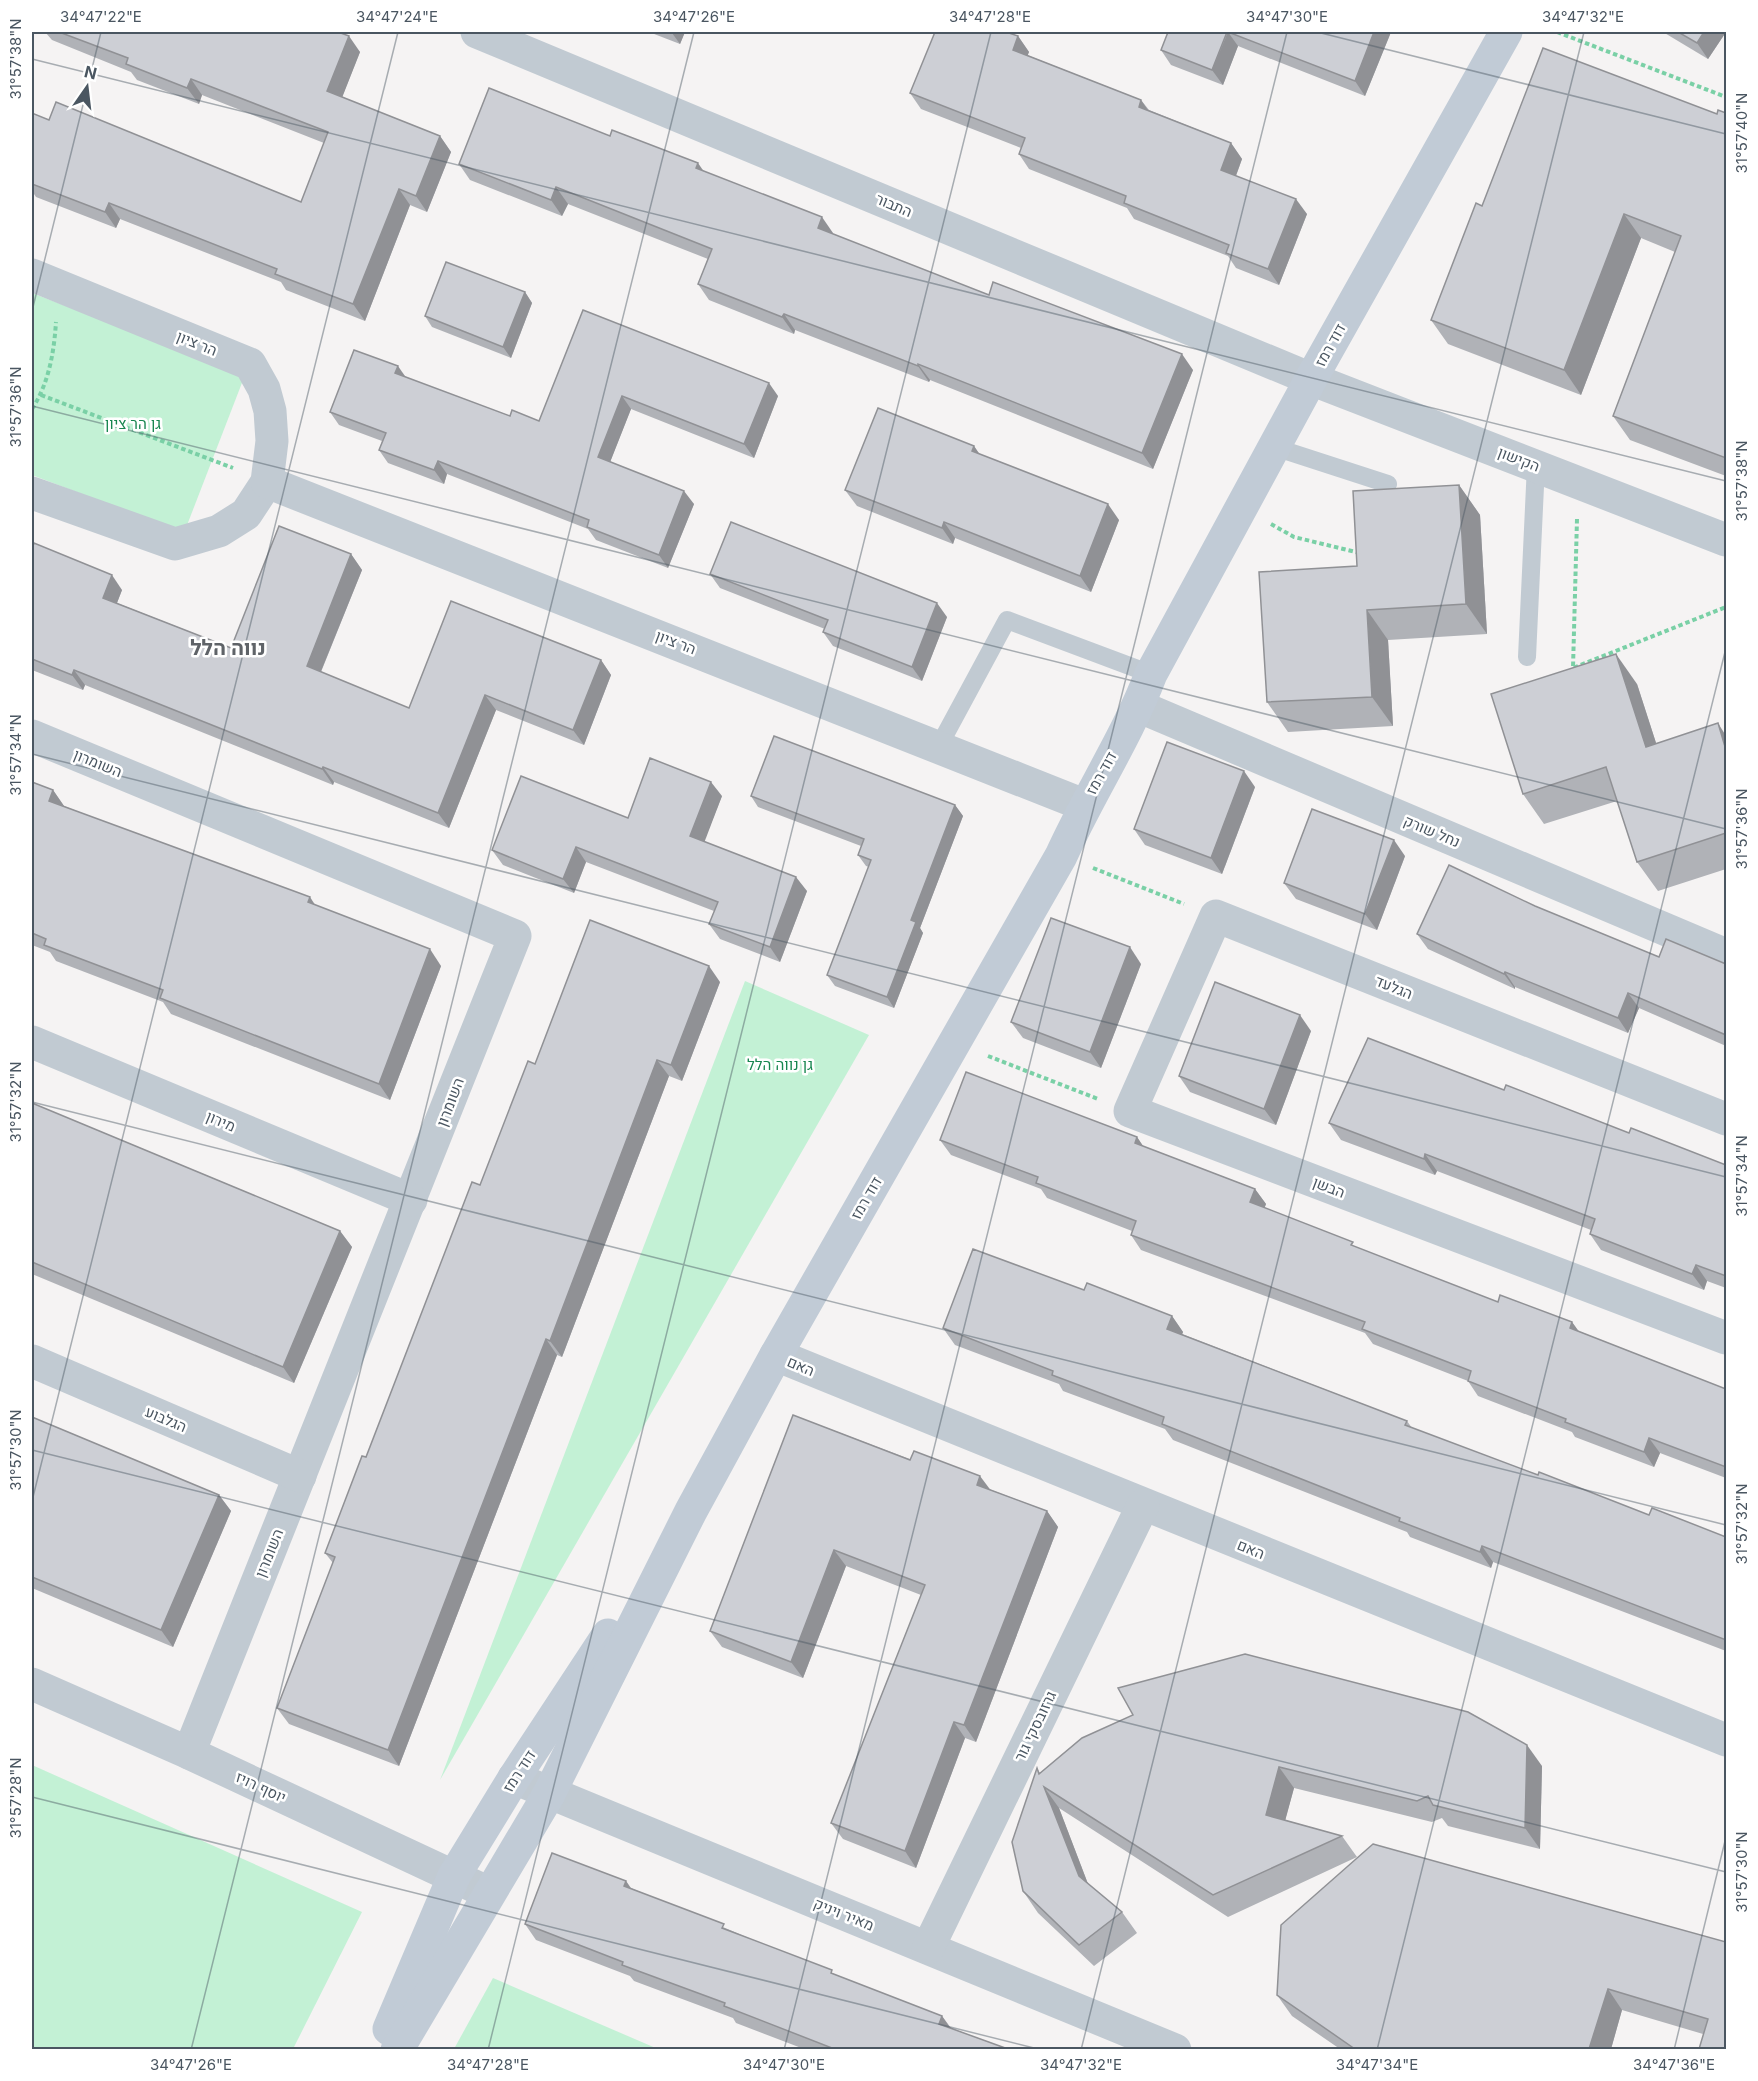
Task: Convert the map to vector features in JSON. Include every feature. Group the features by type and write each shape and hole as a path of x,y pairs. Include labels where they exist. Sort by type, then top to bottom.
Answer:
{"street":[{"name":"התבור","path":"477,32 1311,379"},
{"name":"דוד רמז","path":"397,2049 549,1794 691,1511 776,1355 1060,856 1084,805 1138,706 1151,674 1311,379 1506,32"},
{"name":"הר ציון","path":"32,275 250,364 264,389 270,411 272,441 267,482 246,514 219,531 175,544 32,493"},
{"name":"הקישון","path":"1311,379 1726,540"},
{"name":"הר ציון","path":"267,482 1084,805"},
{"name":"נחל שורק","path":"1138,706 1726,955"},
{"name":"השומרון","path":"32,736 515,936 189,1754"},
{"path":"1130,1111 1216,916"},
{"name":"הגלעד","path":"1216,916 1726,1119"},
{"name":"מירון","path":"32,1042 411,1200"},
{"name":"הבשן","path":"1130,1111 1726,1338"},
{"name":"האם","path":"776,1355 1726,1740"},
{"name":"הגלבוע","path":"32,1361 300,1476"},
{"name":"גרזובסקי גור","path":"928,1947 1143,1505"},
{"name":"דוד רמז","path":"380,2049 454,1876 514,1778 691,1511"},
{"name":"יוסף רויז","path":"32,1684 489,1893"},
{"name":"מאיר ויניק","path":"514,1778 1175,2049"}],"lane":[{"path":"1274,447 1389,484"},
{"path":"1527,657 1536,465"},
{"path":"939,746 1007,620 1151,674"}],"path":[{"path":"1557,32 1726,97"},
{"path":"32,409 41,395 54,352 56,316"},
{"path":"41,395 267,482"},
{"path":"1578,482 1573,668 1726,607"},
{"path":"1242,506 1294,537 1364,554"},
{"path":"1060,856 1216,916"},
{"path":"954,1043 1130,1111"}],"green space":[{"name":"גן הר ציון","path":"32,293 245,375 184,533 32,475"},
{"name":"גן נווה הלל","path":"745,981 869,1035 440,1780"},
{"path":"32,1765 362,1912 293,2049 32,2049"},
{"path":"493,1978 658,2049 454,2049"}],"building":[{"path":"59,32 338,32 349,36 327,91 440,136 416,196 399,189 353,304 275,274 277,269 109,203 105,212 32,184 32,113 49,120 56,102 301,202 328,132 191,79 187,88 126,64 128,58"},
{"path":"935,32 1006,32 1018,36 1013,50 1141,100 1139,107 1231,143 1221,170 1296,199 1268,269 1226,253 1229,245 1124,203 1126,196 1019,154 1025,138 910,93"},
{"path":"1168,32 1227,32 1212,70 1161,50"},
{"path":"1228,32 1374,32 1355,81"},
{"path":"1678,32 1704,32 1697,43"},
{"path":"1543,48 1717,114 1718,110 1726,113 1726,458 1613,416 1681,236 1624,214 1564,370 1431,320 1476,203 1482,206"},
{"path":"489,88 610,136 612,130 698,163 696,168 822,217 818,228 989,295 993,282 1182,354 1142,453 918,364 918,366 784,314 782,317 698,284 712,249 556,187 551,200 459,164"},
{"path":"446,262 525,292 503,347 425,316"},
{"path":"583,310 769,383 744,444 622,396 598,457 684,491 659,555 587,527 589,520 438,461 434,470 379,450 386,433 330,412 354,350 398,366 395,373 510,416 512,410 539,421"},
{"path":"878,408 974,446 972,451 1108,504 1080,576 944,522 942,528 845,490"},
{"path":"1459,485 1466,604 1367,610 1372,697 1267,702 1259,572 1357,566 1353,491"},
{"path":"731,522 937,603 912,667 823,632 828,620 710,574"},
{"path":"279,526 351,554 307,666 409,708 451,601 601,660 573,730 485,695 438,813 74,670 72,675 32,659 32,549 34,543 112,575 103,598 231,648"},
{"path":"1616,654 1646,747 1718,723 1726,750 1726,833 1637,862 1606,767 1523,794 1491,694"},
{"path":"774,736 955,805 911,920 916,922 887,997 827,975 871,860 858,855 864,839 751,796"},
{"path":"1167,742 1244,771 1211,858 1134,829"},
{"path":"650,758 711,782 690,836 796,877 770,947 709,924 718,902 576,847 563,879 492,850 521,776 628,818"},
{"path":"32,782 53,790 49,801 310,897 308,902 430,949 379,1084 160,998 163,990 44,945 46,939 32,933"},
{"path":"1312,809 1394,840 1365,914 1284,883"},
{"path":"1449,865 1535,906 1659,957 1666,939 1726,964 1726,1035 1628,993 1618,1018 1505,972 1504,974 1417,934"},
{"path":"1051,918 1130,947 1090,1052 1011,1022"},
{"path":"590,920 709,966 671,1065 657,1060 550,1341 546,1339 388,1750 277,1708 335,1557 325,1553 362,1456 366,1457 472,1182 480,1185 528,1061 535,1064"},
{"path":"1215,982 1300,1015 1264,1109 1179,1076"},
{"path":"1368,1038 1504,1090 1506,1085 1629,1133 1631,1128 1726,1165 1726,1276 1696,1265 1692,1274 1590,1234 1595,1219 1425,1154 1424,1159 1329,1123"},
{"path":"966,1072 1137,1137 1135,1143 1255,1189 1250,1202 1353,1242 1351,1245 1498,1302 1500,1295 1572,1322 1570,1328 1726,1389 1726,1467 1649,1438 1644,1452 1565,1422 1566,1419 1468,1381 1471,1371 1362,1329 1365,1322 1131,1235 1136,1221 1036,1183 1038,1177 940,1140"},
{"path":"32,1103 340,1231 283,1367 32,1262"},
{"path":"973,1249 1084,1290 1087,1283 1172,1316 1167,1329 1407,1421 1405,1425 1538,1475 1539,1472 1649,1515 1652,1508 1726,1537 1726,1640 1482,1546 1480,1552 1399,1521 1400,1518 1162,1424 1164,1417 1052,1375 1053,1371 943,1328"},
{"path":"793,1415 910,1460 914,1451 980,1476 977,1485 1047,1511 964,1725 954,1722 905,1851 831,1823 925,1585 834,1550 791,1662 710,1631"},
{"path":"32,1417 219,1495 161,1630 32,1577"},
{"path":"1245,1654 1468,1712 1527,1745 1525,1828 1433,1805 1428,1796 1417,1801 1279,1767 1266,1815 1342,1836 1213,1895 1044,1787 1079,1876 1122,1912 1079,1945 1023,1891 1012,1842 1037,1768 1039,1774 1082,1738 1133,1715 1118,1688"},
{"path":"1373,1844 1726,1942 1726,2049 1699,2049 1708,2019 1608,1989 1589,2049 1355,2049 1277,1995 1281,1925"},
{"path":"552,1853 626,1881 624,1886 724,1924 722,1928 832,1970 831,1973 942,2016 939,2024 1008,2049 832,2049 724,2006 725,2003 622,1965 623,1962 525,1924"}],"district":[{"name":"נווה הלל","path":"228,647"}]}
